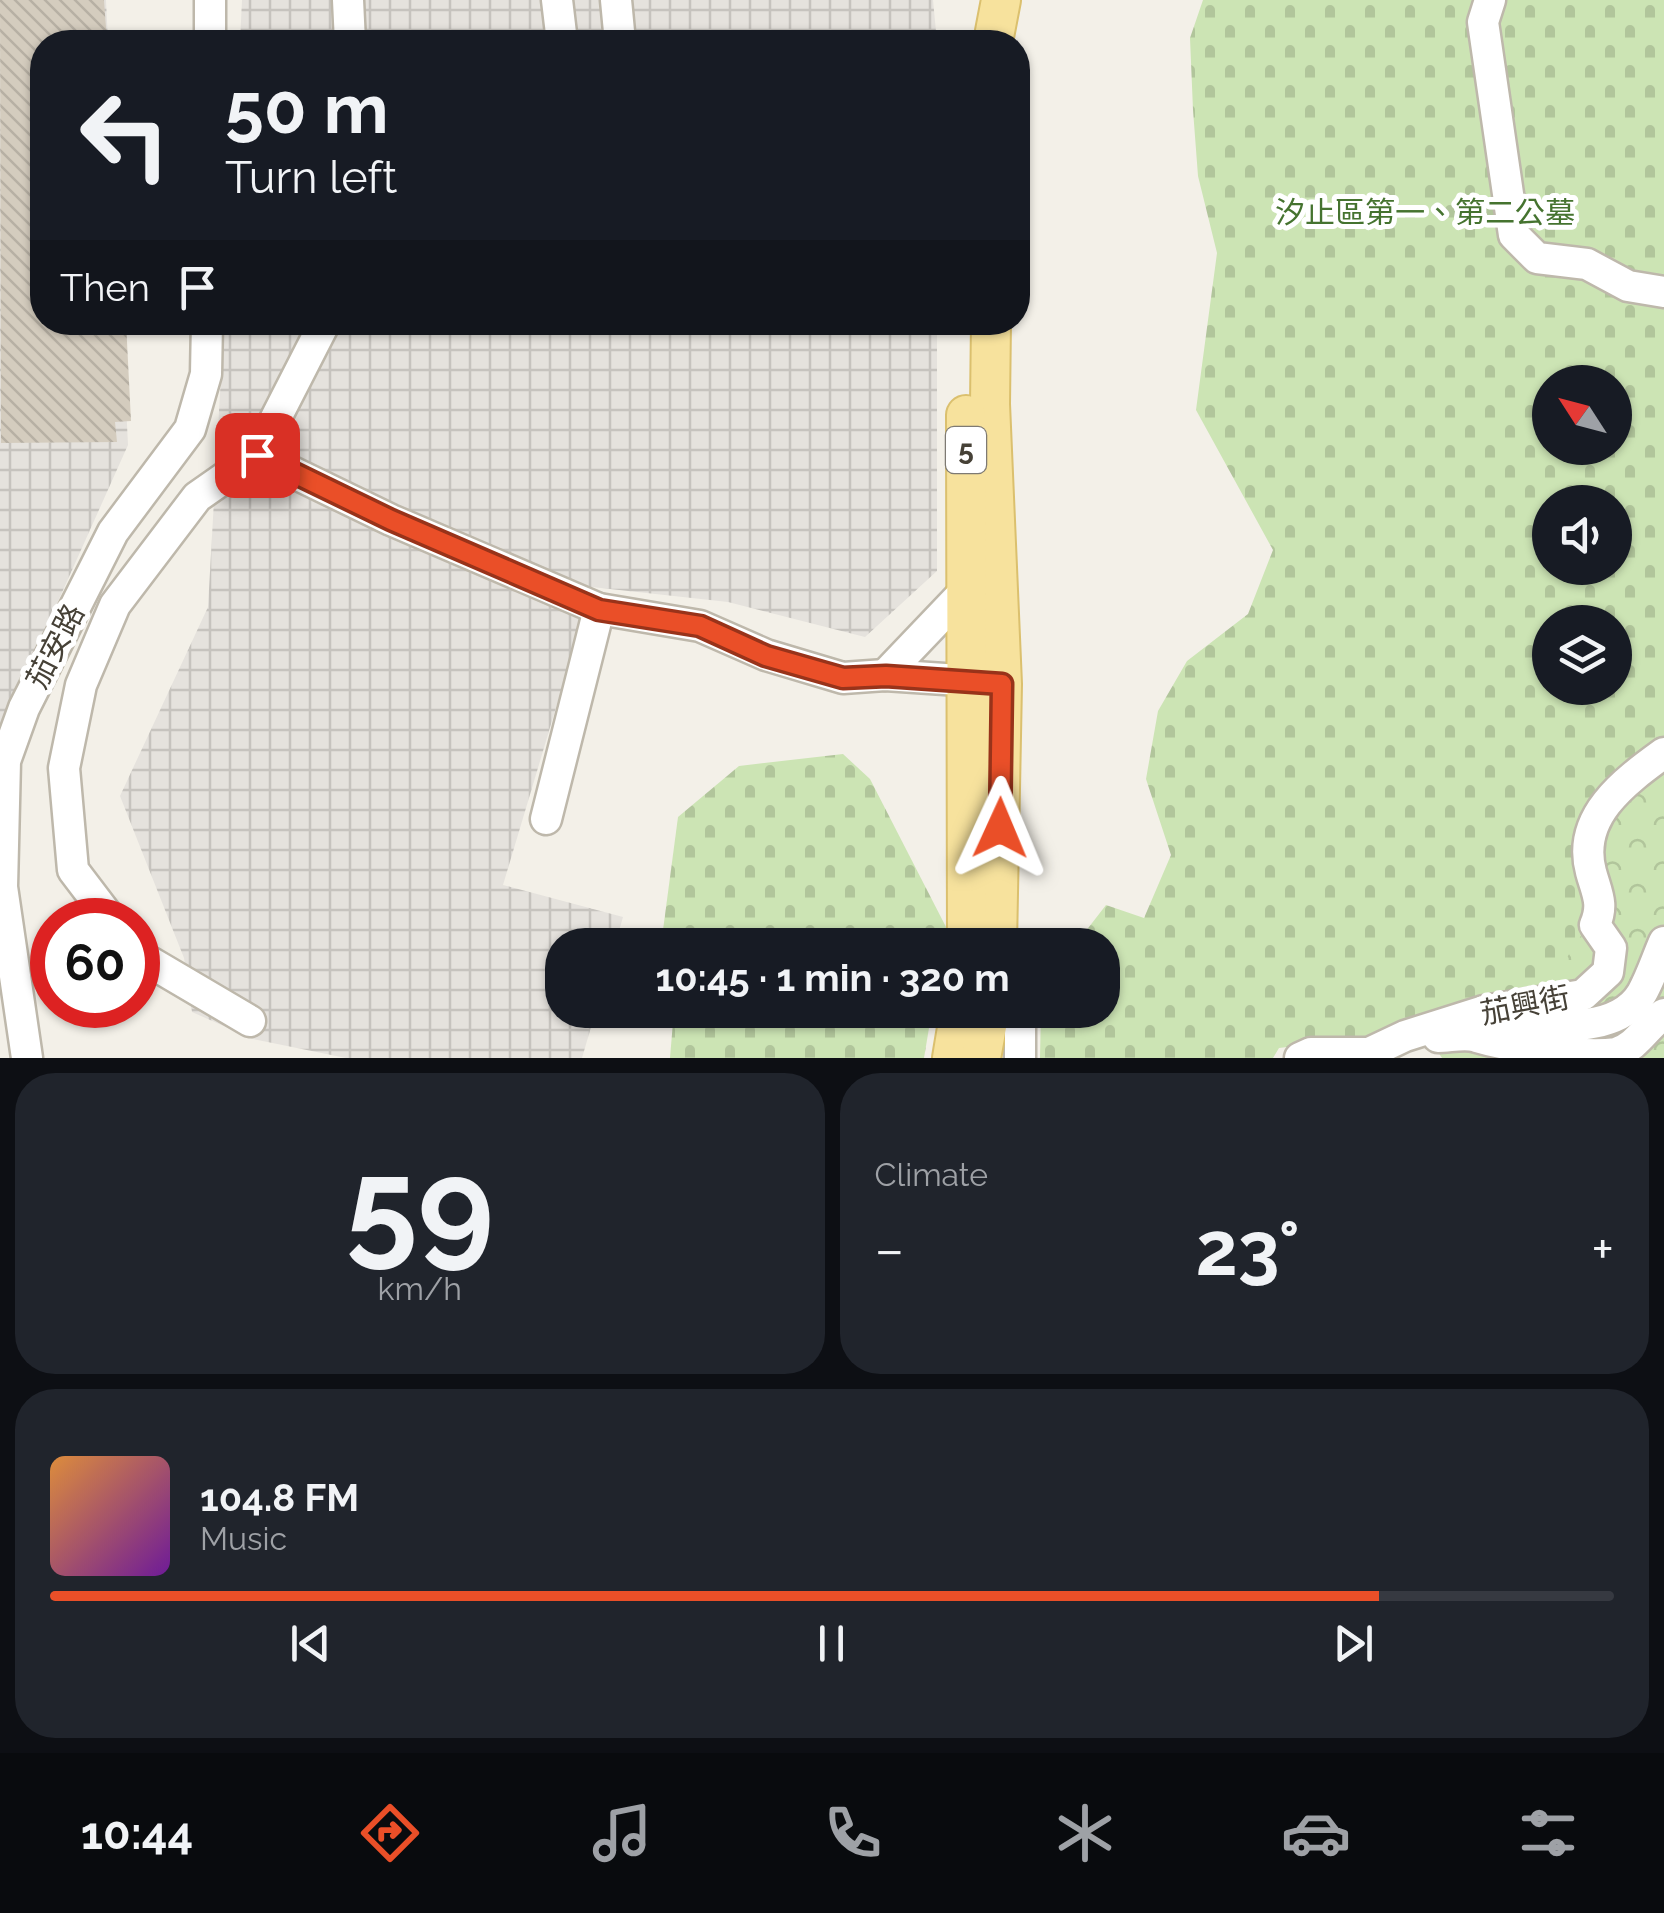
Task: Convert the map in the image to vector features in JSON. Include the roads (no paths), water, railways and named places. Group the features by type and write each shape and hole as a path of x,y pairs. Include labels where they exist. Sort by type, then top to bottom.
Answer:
{"main road":[{"path":"972,30 976,0"},
{"path":"995,30 1001,0"},
{"name":"5","path":"969,335 996,928"},
{"name":"5","path":"982,581 991,335"},
{"name":"5","path":"968,928 985,682"},
{"path":"952,1058 978,1028"},
{"path":"981,1058 988,1028"}],"street":[{"path":"210,0 210,30"},
{"path":"348,0 349,30"},
{"path":"557,0 561,30"},
{"path":"616,0 619,30"},
{"path":"1490,0 1482,22 1514,235 1537,258 1587,264 1628,286 1664,292"},
{"name":"茄安路","path":"27,1058 2,887 5,761 24,708 113,532 190,429 206,374 207,335"},
{"path":"95,898 74,870 64,768 80,686 115,605 197,496 257,455 318,335"},
{"path":"257,455 391,520 599,610 700,626 766,656 843,678 886,676 985,682"},
{"path":"886,676 982,581"},
{"path":"546,819 599,610"},
{"name":"茄興街","path":"1300,1058 1311,1054 1369,1053 1405,1036 1469,1015 1582,994 1608,972 1611,948 1595,925 1602,906 1591,871 1588,839 1607,801 1664,753"},
{"path":"1469,1015 1515,1024 1578,1025 1620,1016 1641,996 1664,942"},
{"path":"160,972 250,1022"},
{"path":"1405,1036 1474,1035 1493,1044 1540,1054 1614,1054 1637,1041 1647,1024 1664,1014"},
{"path":"1020,1028 1020,1058"}],"park label":[{"name":"汐止區第一、第二公墓","path":"1425,212"}]}
